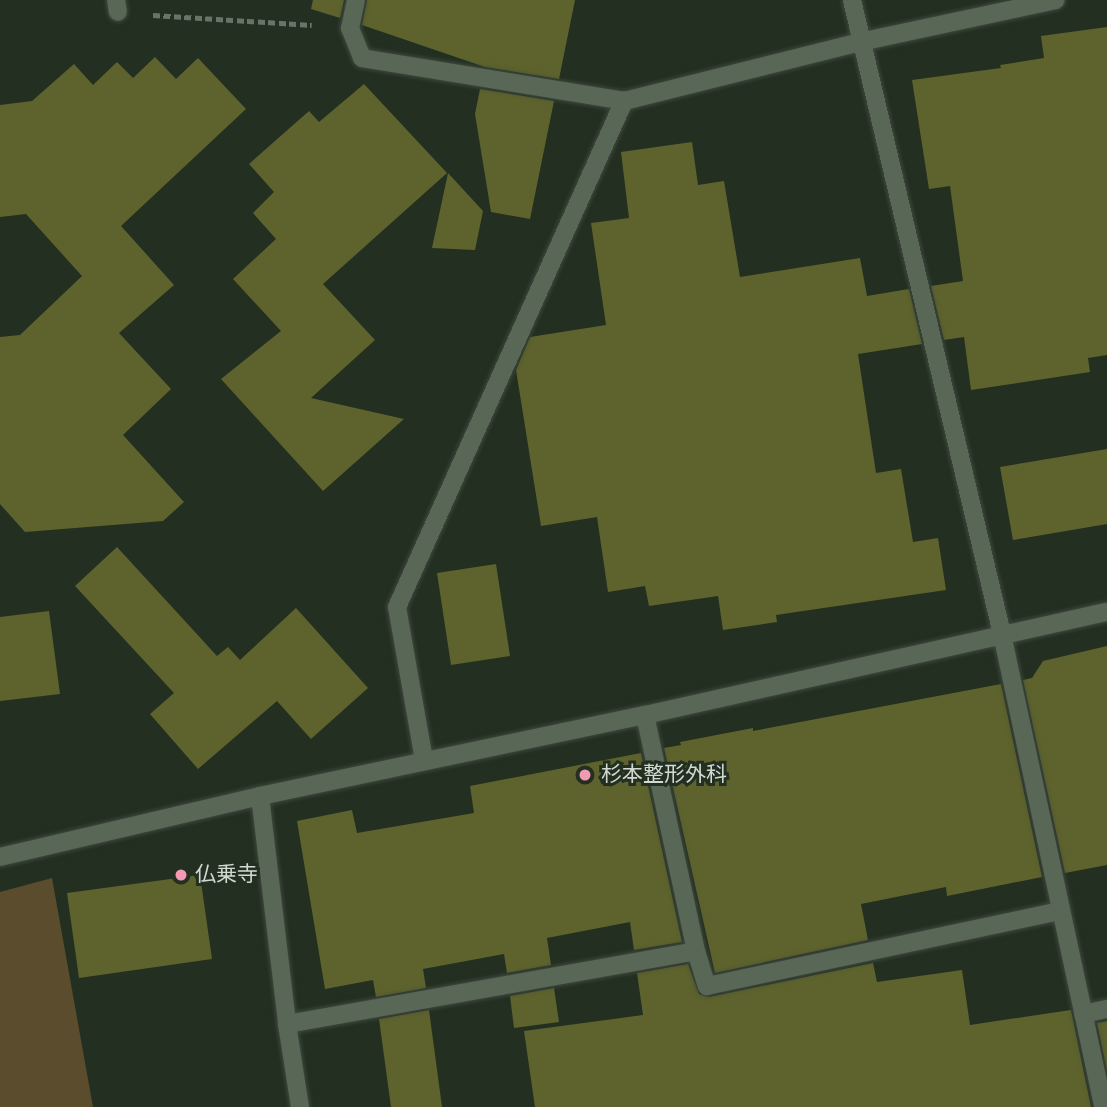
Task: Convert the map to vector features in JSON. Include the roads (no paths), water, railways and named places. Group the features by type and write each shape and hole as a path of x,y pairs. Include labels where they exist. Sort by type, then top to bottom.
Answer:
{"street":[{"path":"356,0 350,28 362,58 624,101 860,42 1056,0"},
{"path":"852,0 1002,634 1103,1107"},
{"path":"424,761 397,607 624,101"},
{"path":"0,858 261,796 645,715 1107,612"},
{"path":"645,715 696,951 707,986 1061,911"},
{"path":"261,796 287,1024 300,1107"},
{"path":"287,1024 696,951"},
{"path":"1083,1014 1107,1009"}],"place":[{"name":"杉本整形外科","path":"585,775"},
{"name":"仏乗寺","path":"181,875"}]}
